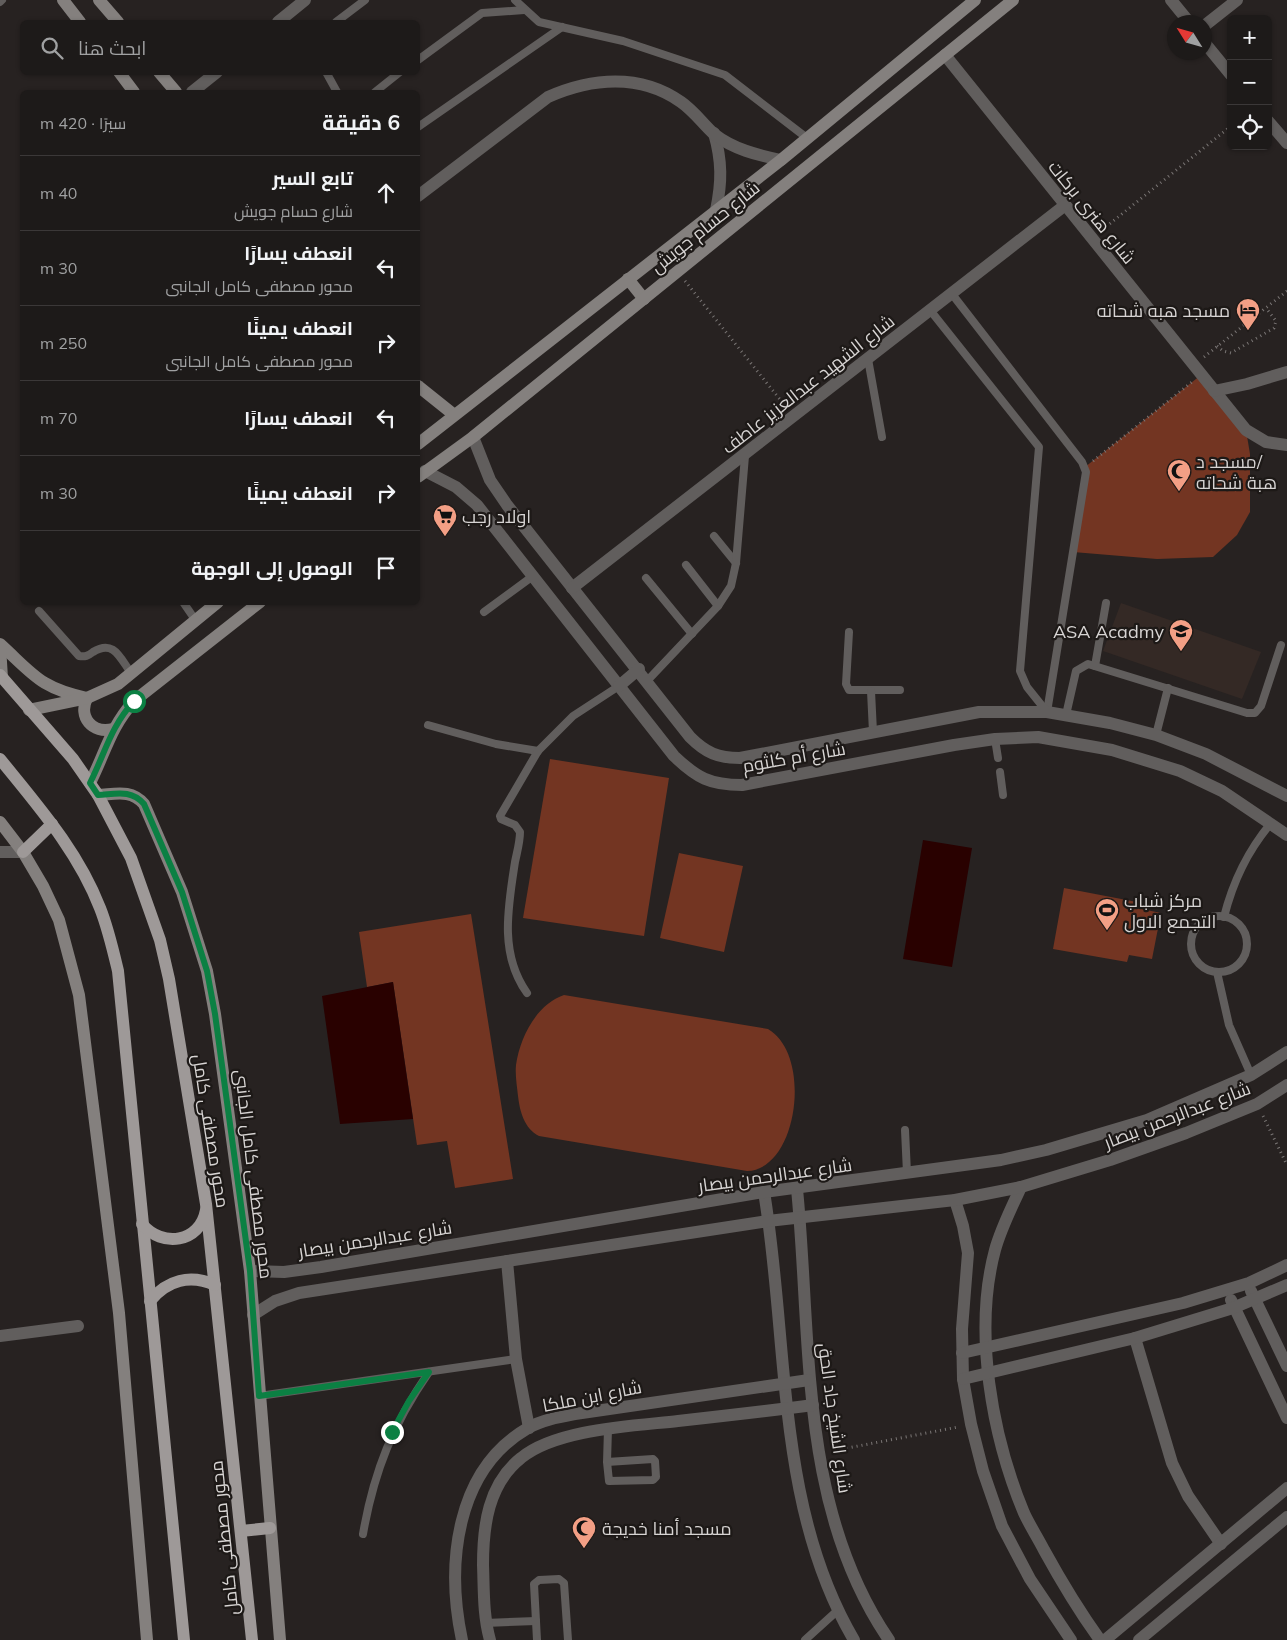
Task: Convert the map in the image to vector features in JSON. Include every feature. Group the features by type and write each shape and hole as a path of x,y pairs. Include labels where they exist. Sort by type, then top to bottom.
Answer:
{"main road":[{"name":"محور مصطفى كامل","path":"1,676 57,740 98,795 131,858 160,940 169,979 206,1204 252,1640"},
{"path":"0,759 52,824 83,871 101,908 118,971 184,1640"},
{"path":"23,852 52,824"},
{"path":"142,1224 155,1236 163,1239 180,1239 194,1232 199,1226 203,1220 206,1204"},
{"path":"150,1301 163,1288 179,1280 198,1280 215,1285"},
{"path":"240,1531 270,1528"}],"street":[{"path":"63,0 78,20"},
{"path":"99,0 116,20"},
{"path":"280,20 305,0"},
{"name":"شارع حسام جويش","path":"420,442 781,160 975,0"},
{"name":"شارع حسام جويش","path":"421,474 473,437 1012,0"},
{"path":"1172,0 1184,15"},
{"path":"1212,20 1237,0"},
{"path":"1212,51 1227,69"},
{"name":"شارع هنرى بركات","path":"944,55 1246,430 1266,442 1287,444"},
{"path":"121,75 132,90"},
{"path":"162,75 174,90"},
{"path":"194,90 213,75"},
{"path":"420,194 548,97 569,88 592,82 622,82 660,90 693,111 714,133 734,146 757,155 781,160"},
{"path":"1272,126 1287,144"},
{"path":"714,133 721,159 721,176 716,210"},
{"name":"شارع الشهيد عبدالعزيز عاطف","path":"572,588 745,456 1064,206"},
{"path":"628,279 644,299"},
{"path":"1214,391 1247,384 1287,372"},
{"path":"420,388 454,414"},
{"name":"شارع أم كلثوم","path":"473,437 490,480 572,588 700,746 710,754 723,758 740,758 979,712 1047,712 1110,723 1156,735 1206,754 1287,796"},
{"name":"شارع أم كلثوم","path":"421,474 456,487 477,505 674,756 695,774 719,785 742,785 995,739 1038,737 1074,742 1148,760 1180,771 1222,791 1287,835"},
{"path":"30,710 88,698 118,684 215,605"},
{"path":"90,783 119,717 134,701 256,605"},
{"path":"0,645 27,671 47,686 62,693 88,698"},
{"path":"0,645 1,676"},
{"path":"619,686 638,669"},
{"path":"88,698 84,709 87,721 95,729 113,729"},
{"name":"محور مصطفى كامل الجانبى","path":"98,795 127,793 138,798 144,804 182,892 207,971 215,1014 250,1271 280,1640"},
{"path":"0,822 23,852 43,886 59,920 79,995 120,1313 147,1640"},
{"path":"0,838 16,844 23,852"},
{"path":"0,852 23,852"},
{"name":"شارع عبدالرحمن بيصار","path":"250,1271 284,1272 321,1267 764,1192 1001,1160 1046,1150 1147,1120 1251,1075 1287,1052"},
{"name":"شارع عبدالرحمن بيصار","path":"253,1315 275,1301 299,1293 768,1221 954,1200 1021,1187 1110,1160 1257,1104 1287,1085"},
{"path":"1021,1187 1001,1232 990,1274 986,1348 997,1430 1009,1474 1025,1515 1074,1604 1100,1640"},
{"name":"شارع الشيخ جاد الحق","path":"796,1189 809,1380 827,1497 842,1545 865,1601 889,1640"},
{"path":"764,1192 777,1294 784,1383 789,1409 794,1464 802,1504 837,1611 854,1640"},
{"path":"954,1200 963,1226 968,1253 962,1353 963,1379 971,1424 983,1471 1002,1526 1030,1579 1071,1640"},
{"path":"507,1261 516,1359 528,1428"},
{"path":"962,1353 1183,1303 1249,1283 1287,1265"},
{"path":"1249,1283 1254,1299 1287,1366"},
{"path":"963,1379 1136,1338 1233,1308 1287,1285"},
{"path":"1228,1290 1233,1308 1287,1418"},
{"path":"0,1336 78,1326"},
{"path":"1136,1338 1172,1463 1188,1496 1222,1544"},
{"name":"شارع ابن ملكا","path":"462,1640 456,1580 458,1535 468,1496 486,1466 509,1441 528,1428 549,1420 575,1414 809,1380"},
{"name":"شارع ابن ملكا","path":"490,1640 485,1623 483,1540 490,1503 505,1475 520,1458 541,1445 608,1429 813,1405"},
{"path":"575,1414 581,1434"},
{"path":"1105,1640 1287,1488"},
{"path":"1139,1640 1287,1517"}],"lane":[{"path":"339,20 365,0"},
{"path":"515,0 539,22 623,41 724,75 807,138"},
{"path":"420,59 482,13 524,10"},
{"path":"420,126 562,27"},
{"path":"328,75 336,90"},
{"path":"378,90 396,75"},
{"path":"952,294 1084,467 1085,477 1047,712"},
{"path":"930,310 1038,447 1020,671 1027,687 1047,712"},
{"path":"868,359 882,437"},
{"path":"647,681 718,606 731,586 736,563 745,456"},
{"path":"714,536 736,563"},
{"path":"686,564 718,606"},
{"path":"484,612 533,576"},
{"path":"646,578 692,634"},
{"path":"1095,666 1106,604"},
{"path":"185,605 196,621"},
{"path":"39,611 79,656 86,657 102,646 107,646 114,651 132,673"},
{"path":"849,632 847,688 852,691 900,690"},
{"path":"1066,715 1076,671 1081,666 1088,664 1247,713 1255,713 1261,706 1282,645"},
{"path":"527,993 517,980 508,949 511,892 520,832 515,825 503,820 500,816 538,752 573,716 619,686"},
{"path":"1156,735 1168,688"},
{"path":"871,691 873,732"},
{"path":"428,725 496,744 538,752"},
{"path":"995,739 998,758"},
{"path":"1000,772 1003,795"},
{"path":"1224,917 1230,891 1240,867 1254,844 1271,823"},
{"path":"1217,917 1224,917 1231,920 1242,930 1245,937 1245,952 1238,964 1225,972 1217,972 1210,971 1197,963 1193,956 1191,941 1193,934 1202,922 1217,917"},
{"path":"1217,972 1229,1025 1251,1075"},
{"path":"905,1130 907,1173"},
{"path":"259,1396 516,1359"},
{"path":"363,1534 369,1499 386,1449 409,1401 429,1372"},
{"path":"607,1462 652,1459 655,1461 656,1477 653,1480 611,1482 609,1480 607,1462 608,1429"},
{"path":"538,1640 535,1583 538,1580 563,1580 568,1640"},
{"path":"805,1640 837,1611"},
{"path":"485,1623 536,1621"}],"path":[{"path":"1092,238 1227,129"},
{"path":"678,272 794,417"},
{"path":"1084,467 1197,370 1217,346 1287,291"},
{"path":"1217,346 1223,352 1231,353 1274,328 1276,321 1266,308"},
{"path":"1257,1104 1287,1165"},
{"path":"819,1453 971,1424"}],"shaded area":[{"path":"1201,375 1246,430 1250,454 1250,512 1237,535 1213,557 1157,559 1073,552 1085,467"},
{"path":"1121,603 1261,652 1242,699 1103,651"},
{"path":"550,759 669,778 644,936 523,918"},
{"path":"923,840 972,848 952,967 903,959"},
{"path":"679,853 743,866 724,952 660,938"},
{"name":"مركز شباب التجمع الاول","path":"1064,888 1137,902 1137,908 1161,913 1152,959 1129,955 1127,962 1053,949"},
{"path":"471,914 513,1179 455,1188 447,1141 417,1145 393,982 367,987 359,932"},
{"path":"393,982 413,1119 340,1124 322,996"},
{"path":"564,995 768,1029 782,1043 791,1062 795,1085 794,1109 788,1132 778,1152 764,1166 747,1171 539,1136 534,1133 526,1124 520,1108 516,1073 518,1054 531,1023 538,1014 554,999"}],"place":[{"name":"مسجد هبه شحاته","path":"1248,331"},
{"name":"مسجد د/ هبة شحاته","path":"1179,492"},
{"name":"اولاد رجب","path":"445,537"},
{"name":"ASA Acadmy","path":"1181,652"},
{"name":"مركز شباب التجمع الاول","path":"1107,931"},
{"name":"مسجد أمنا خديجة","path":"584,1549"}],"route":[{"path":"134,701 119,717 108,736 103,758 90,783 98,795 133,794 144,804 182,892 207,971 215,1014 250,1271 259,1396 429,1372 409,1401 392,1432"}]}
